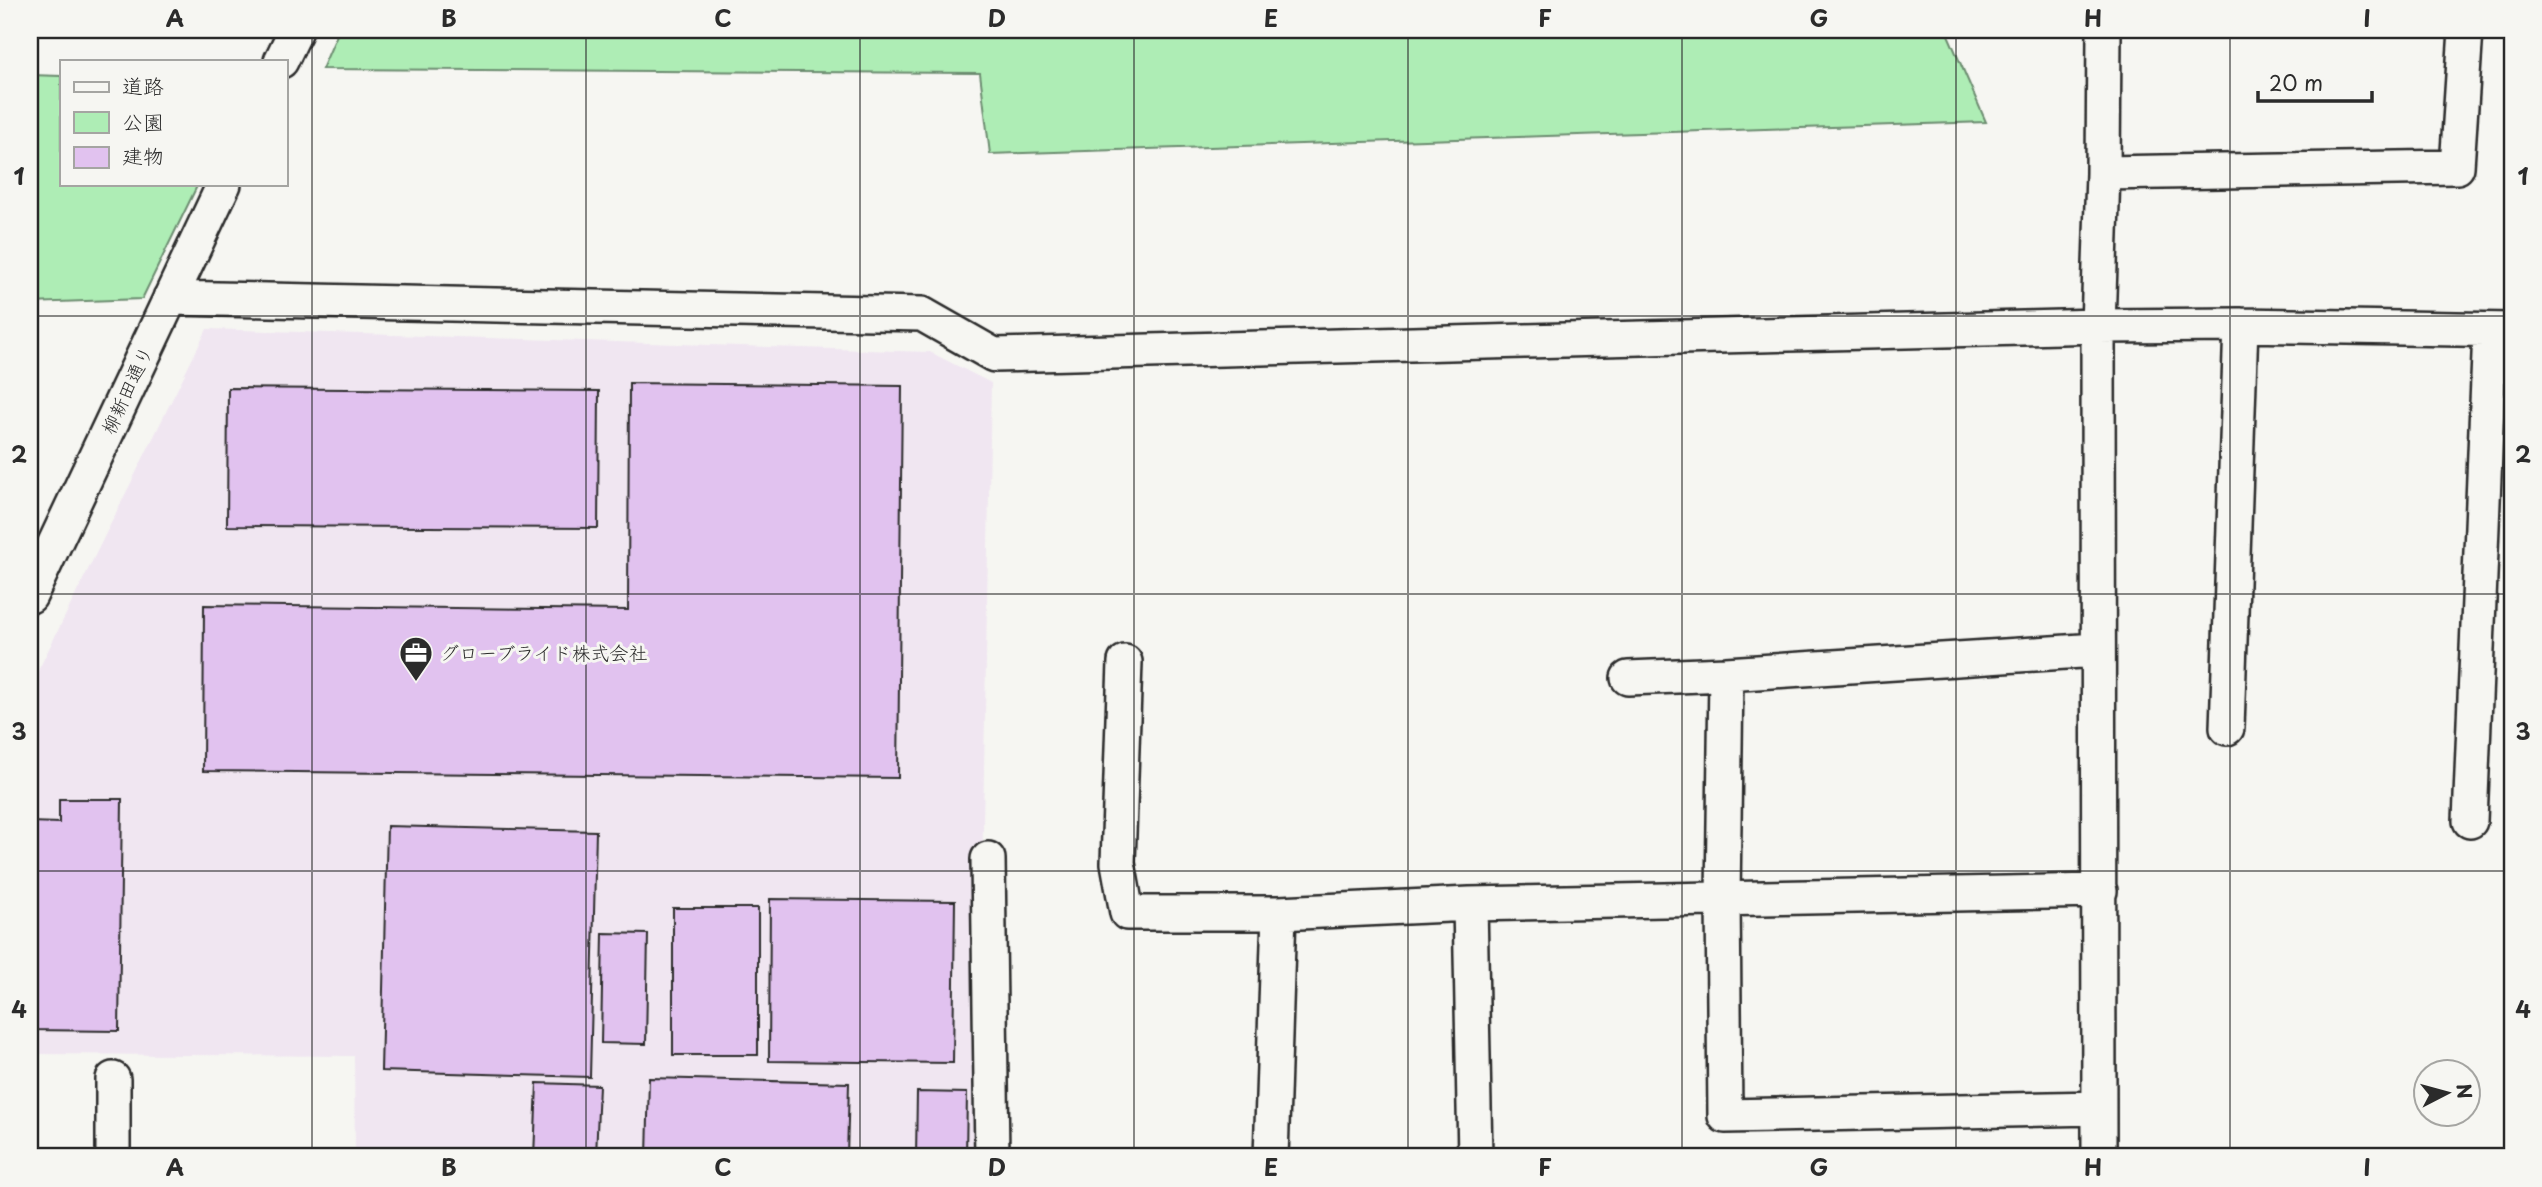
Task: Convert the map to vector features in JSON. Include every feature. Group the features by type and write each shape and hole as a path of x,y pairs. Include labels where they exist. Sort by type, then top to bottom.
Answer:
{"street":[{"path":"281,60 296,30"},
{"path":"2099,1157 2100,891 2096,650 2098,326 2104,30"},
{"path":"2103,173 2456,167 2466,30"},
{"name":"柳新田通り","path":"30,596 223,186"},
{"path":"170,298 922,314 994,355 2098,326 2241,325 2501,330 2470,821"},
{"path":"2227,729 2241,325"},
{"path":"1628,678 2096,650"},
{"path":"1125,662 1118,863 1127,913 1279,912 1470,904 2100,891"},
{"path":"1726,674 1723,898 1725,1116 2098,1108"},
{"path":"988,859 992,1157"},
{"path":"1470,904 1475,1157"},
{"path":"1271,1157 1279,912"},
{"path":"113,1079 113,1157"}],"shaded area":[{"path":"207,329 930,352 991,383 977,1157 355,1157 354,1056 30,1054 30,687"}],"green space":[{"path":"339,30 1946,30 1986,122 990,154 980,73 322,69"},
{"path":"30,75 60,76 60,186 197,186 142,299 30,303"}],"building":[{"path":"629,383 902,386 898,778 203,771 204,605 628,610"},
{"path":"228,388 599,391 598,528 227,526"},
{"path":"59,799 122,799 119,1031 30,1030 30,822 59,823"},
{"path":"387,826 596,831 590,1077 381,1071"},
{"path":"770,899 955,901 953,1063 769,1061"},
{"path":"673,908 758,908 758,1055 673,1055"},
{"path":"603,933 648,934 646,1044 601,1043"},
{"path":"649,1078 849,1083 847,1157 647,1157"},
{"path":"537,1083 599,1085 596,1157 534,1157"},
{"path":"917,1092 967,1093 966,1157 916,1157"}],"place":[{"name":"グローブライド株式会社","path":"416,683"}]}
